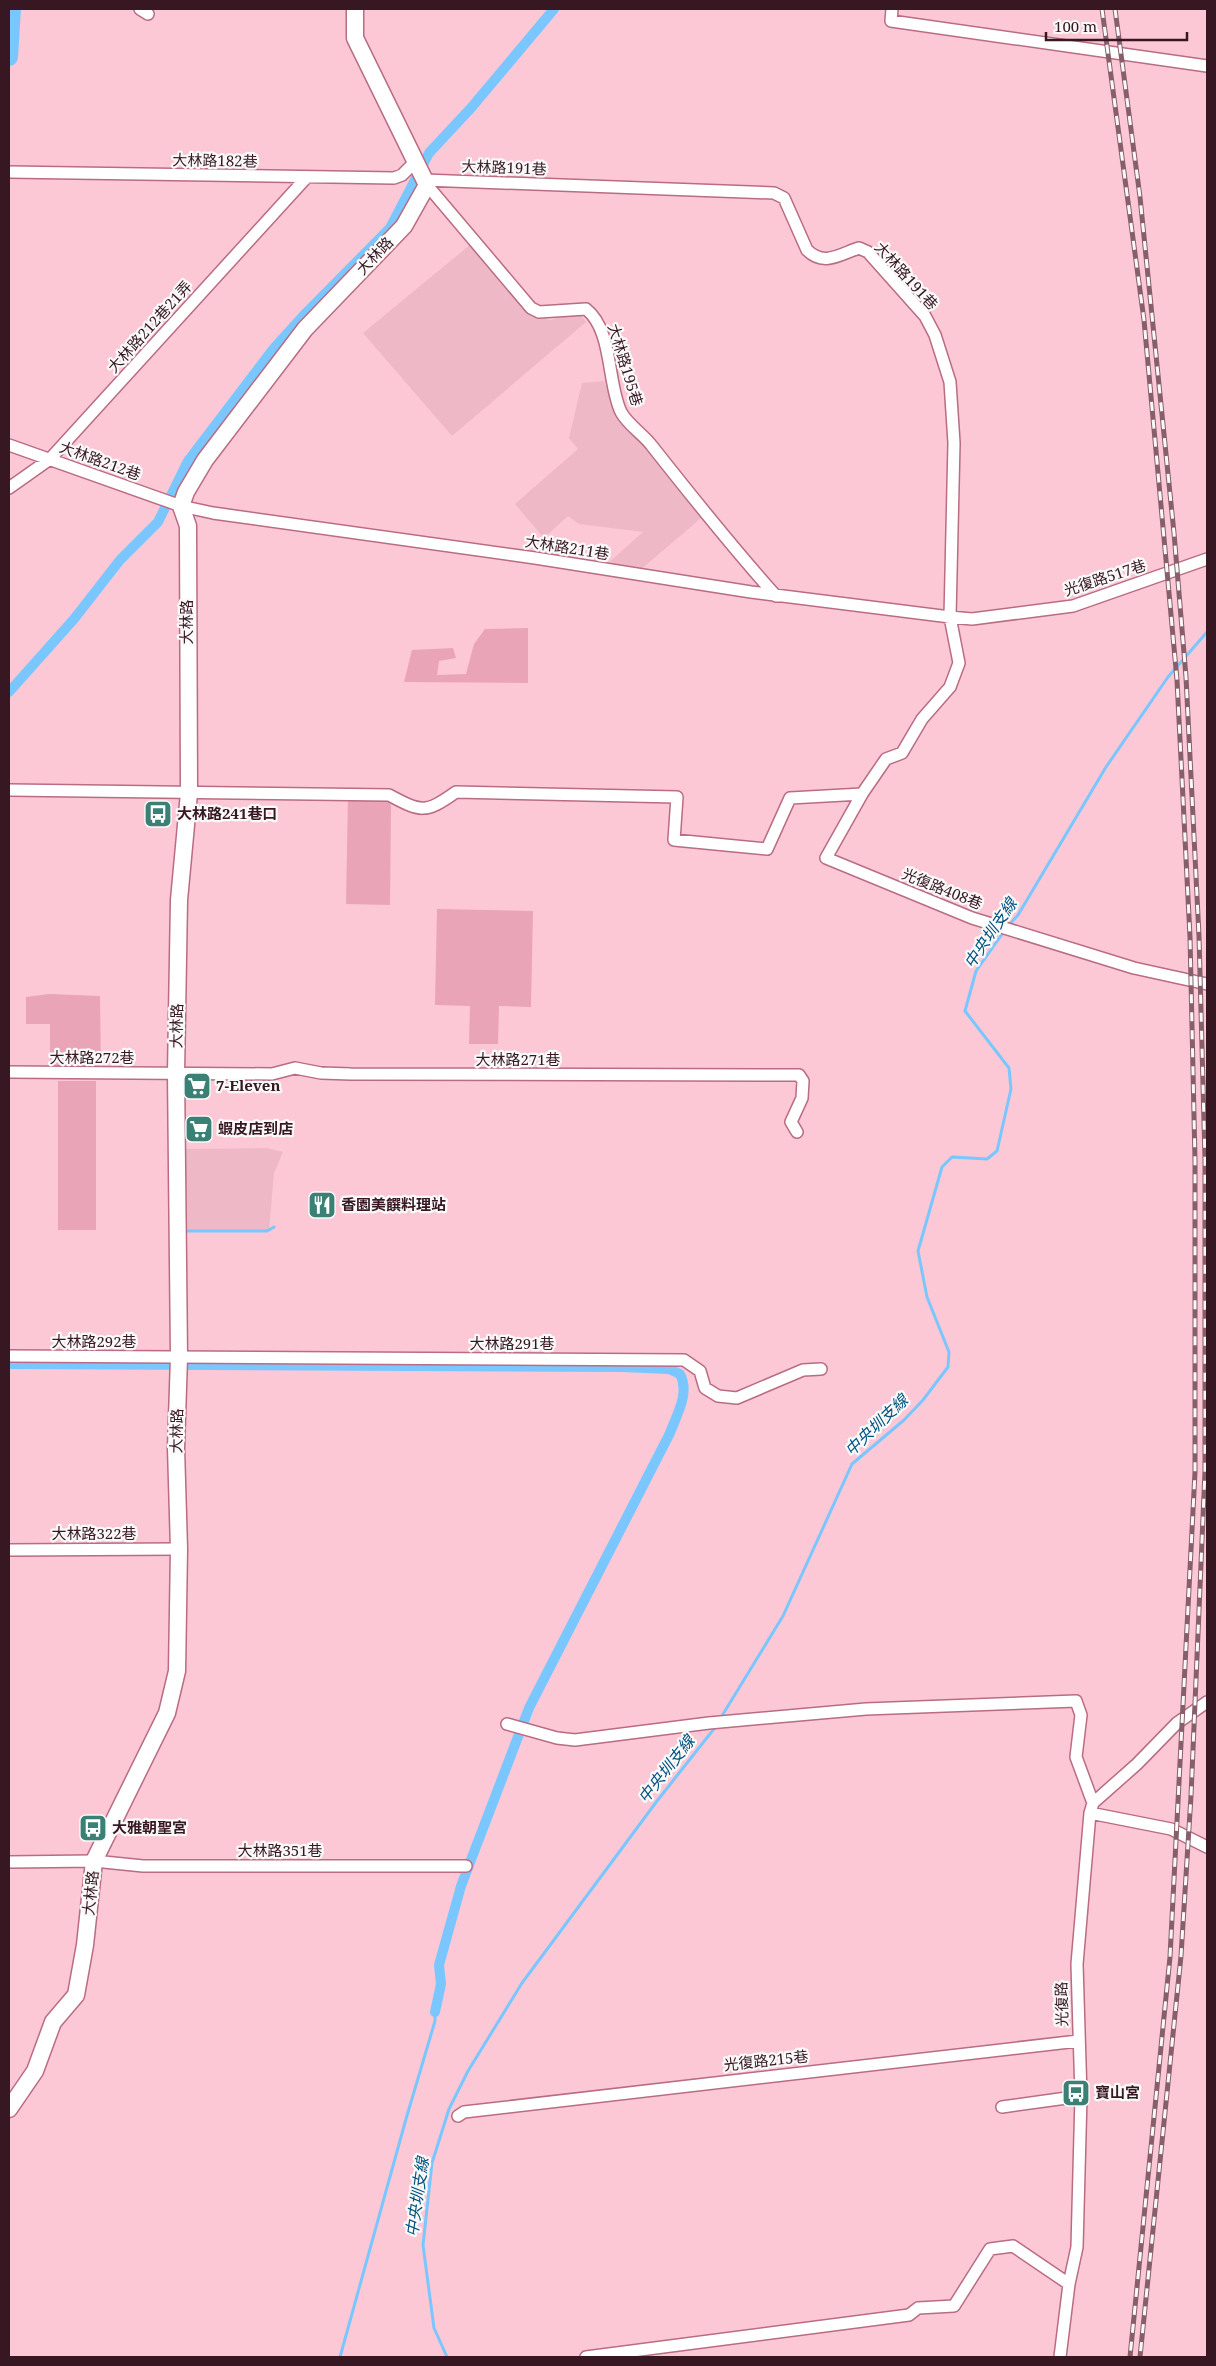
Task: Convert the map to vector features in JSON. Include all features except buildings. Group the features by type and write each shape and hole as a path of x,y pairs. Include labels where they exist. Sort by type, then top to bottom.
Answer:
{"street":[{"path":"355,9 355,38 425,181"},
{"path":"892,9 891,21 1207,66"},
{"name":"大林路182巷","path":"9,172 394,178 402,175 415,162"},
{"name":"大林路212巷21弄","path":"9,488 50,459 306,178"},
{"name":"大林路","path":"9,2109 35,2071 53,2022 76,1995 85,1945 94,1861 169,1707 177,1671 179,1549 176,1448 179,1357 176,1073 179,900 189,794 188,526 181,506 186,492 204,460 305,330 404,226 424,193 425,181"},
{"name":"大林路195巷","path":"425,181 531,308 539,312 586,309 594,315 601,332 622,413 650,443 719,532 776,596"},
{"name":"大林路191巷","path":"425,181 774,193 784,198 807,250 813,256 824,260 859,248 868,252 925,316 935,335 950,382 954,443 950,617 959,663 950,687 922,719 902,753 886,759 862,794"},
{"name":"大林路212巷","path":"9,445 181,506"},
{"name":"大林路211巷","path":"181,506 213,513 535,558 776,596 950,617"},
{"name":"光復路517巷","path":"950,617 972,619 1073,606 1207,559"},
{"path":"9,790 189,794 389,795 414,809 424,810 440,803 456,792 677,797 674,840 767,849 790,798 862,794"},
{"name":"光復路408巷","path":"862,794 826,858 972,918 1134,968 1207,984"},
{"name":"大林路271巷","path":"176,1073 272,1074 295,1068 321,1073 351,1074 799,1075 804,1081 802,1098 791,1122 797,1132"},
{"name":"大林路272巷","path":"9,1072 176,1073"},
{"name":"大林路292巷","path":"9,1356 179,1357"},
{"name":"大林路291巷","path":"179,1357 684,1360 700,1370 705,1388 718,1396 736,1398 802,1370 821,1369"},
{"name":"大林路322巷","path":"9,1550 179,1549"},
{"path":"507,1724 537,1733 575,1740 718,1722 866,1710 1076,1701 1081,1715 1076,1757 1092,1808"},
{"path":"1092,1808 1177,1723 1207,1702"},
{"path":"1092,1808 1171,1829 1207,1846"},
{"name":"光復路","path":"1060,2357 1069,2284 1076,2247 1081,2096 1077,1964 1092,1808"},
{"name":"大林路351巷","path":"9,1862 94,1861 143,1866 466,1866"},
{"name":"光復路215巷","path":"458,2116 464,2112 1078,2041"},
{"path":"1002,2108 1081,2096"},
{"path":"586,2357 909,2315 918,2308 954,2306 990,2249 1013,2246 1069,2284"}],"shaded area":[{"path":"471,244 532,317 551,320 572,313 580,314 586,322 452,436 363,333"},
{"path":"604,381 616,412 701,518 638,572 605,566 643,532 579,524 568,516 544,538 515,504 578,449 569,438 582,383"},
{"path":"528,628 528,683 404,682 412,650 453,648 456,658 439,661 437,675 466,674 474,644 485,629"},
{"path":"348,797 385,798 391,805 390,905 346,904"},
{"path":"437,909 533,911 531,1007 499,1006 498,1044 469,1044 470,1006 435,1005"},
{"path":"49,994 100,996 101,1070 50,1070 50,1024 26,1024 26,997"},
{"path":"58,1081 96,1081 96,1230 58,1230"},
{"path":"267,1148 283,1152 274,1173 269,1230 183,1230 183,1149"}],"waterway":[{"path":"9,57 12,9"},
{"path":"9,692 74,619 120,560 158,522 188,461 274,348 390,228 429,153 471,108 554,9"},
{"name":"中央圳支線","path":"1009,925 1018,915 1106,767 1168,677 1207,632"},
{"name":"中央圳支線","path":"720,1719 783,1616 852,1464 904,1420 923,1400 948,1367 949,1352 927,1297 918,1251 942,1167 952,1157 987,1159 997,1151 1011,1089 1009,1068 965,1011 976,971 1005,930"},
{"path":"184,1231 267,1231 274,1227"},
{"path":"9,1364 622,1367 669,1369 680,1374 683,1381 683,1396 670,1433 529,1708 461,1886 439,1965 441,1984 435,2012"},
{"name":"中央圳支線","path":"447,2357 434,2328 423,2245 432,2163 449,2109 468,2071 522,1983 657,1801 717,1725"},
{"path":"340,2357 435,2021 435,2012"}],"railway":[{"path":"1102,9 1144,320 1177,680 1190,937 1195,1160 1195,1472 1170,1957 1130,2357"},
{"path":"1115,9 1140,197 1174,533 1186,677 1199,936 1205,1159 1205,1471 1191,1796 1181,1956 1140,2357"}],"place":[{"name":"大林路241巷口","path":"158,814"},
{"name":"7-Eleven","path":"197,1086"},
{"name":"蝦皮店到店","path":"199,1129"},
{"name":"香園美饌料理站","path":"322,1205"},
{"name":"大雅朝聖宮","path":"93,1828"},
{"name":"寶山宮","path":"1076,2093"}]}
